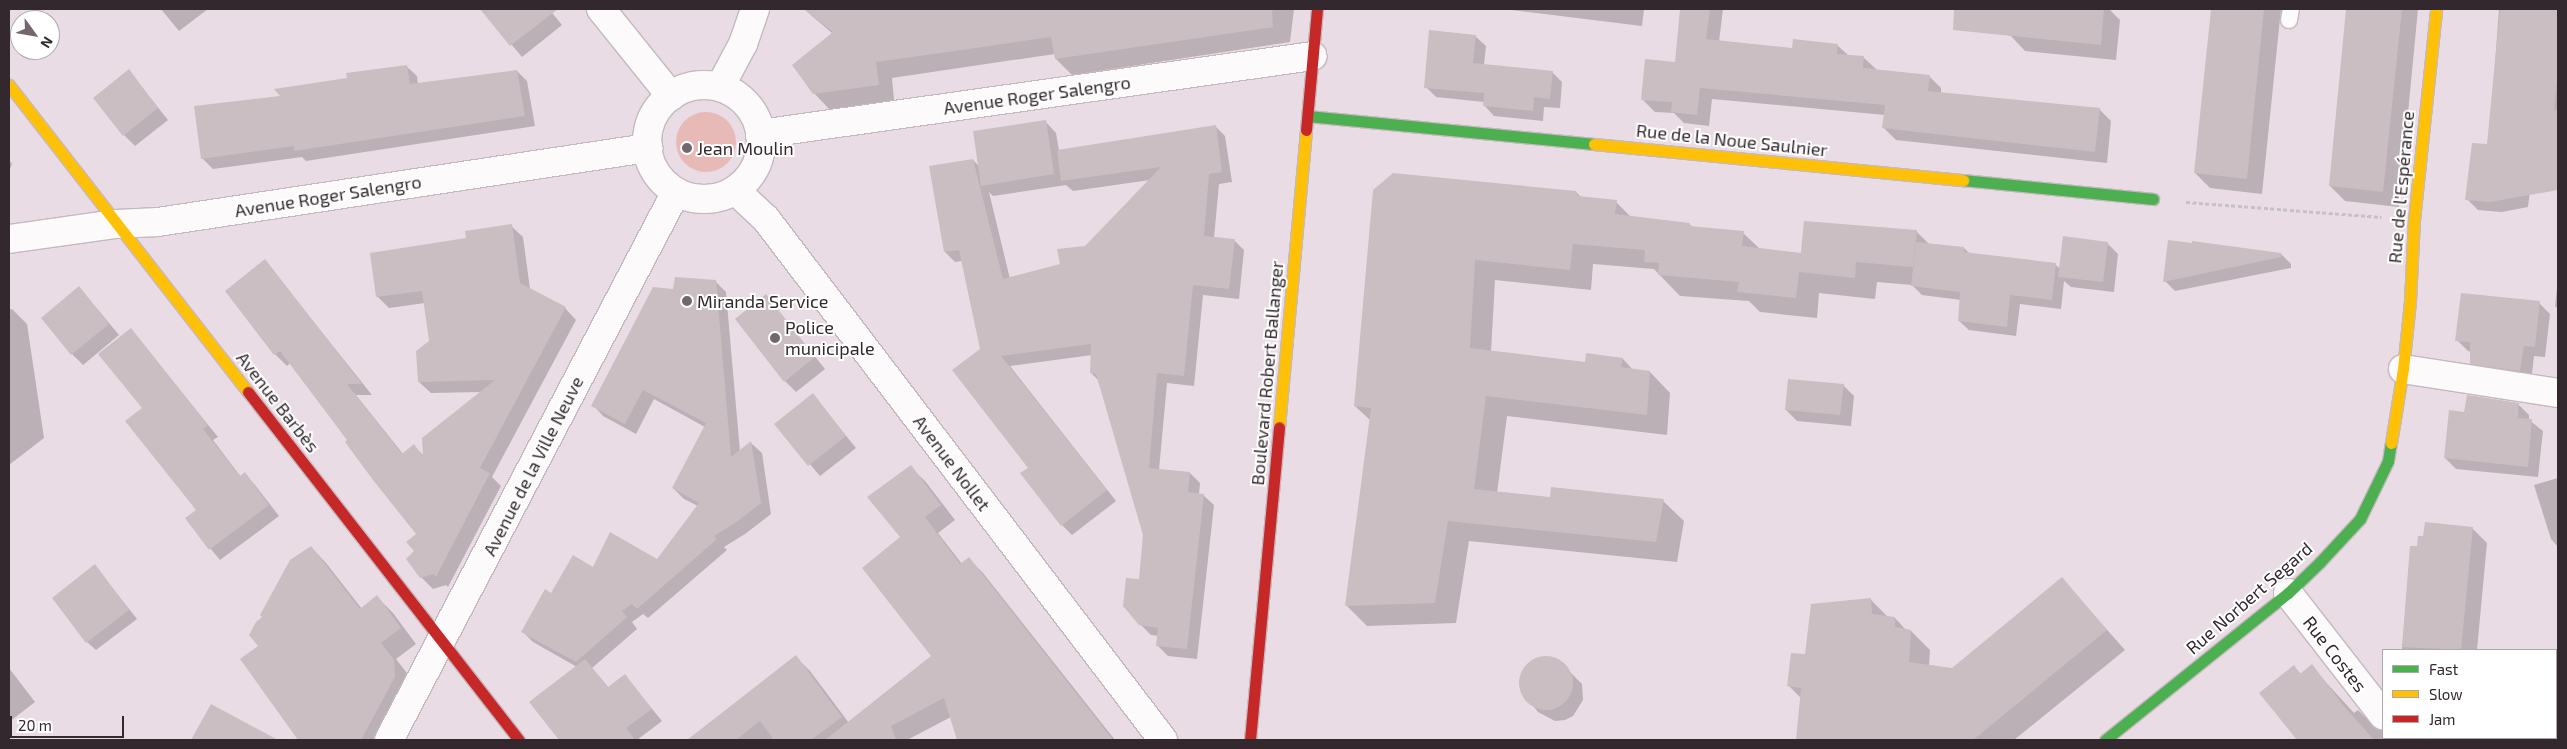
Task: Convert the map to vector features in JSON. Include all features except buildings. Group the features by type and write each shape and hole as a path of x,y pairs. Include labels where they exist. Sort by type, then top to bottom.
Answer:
{"street":[{"path":"601,9 671,96"},
{"path":"720,87 743,44 755,9"},
{"name":"Boulevard Robert Ballanger","path":"1250,740 1317,9"},
{"name":"Rue de l'Espérance","path":"2403,369 2414,220 2436,9"},
{"name":"Avenue Roger Salengro","path":"760,134 1313,56"},
{"name":"Avenue Barbès","path":"9,85 519,740"},
{"path":"695,87 720,87 735,94 747,105 756,118 760,134 756,165 747,179 735,190 721,196 705,199 690,198 676,192 662,180 652,165 648,148 648,134 652,119 660,106 671,96 695,87"},
{"name":"Rue de la Noue Saulnier","path":"1308,116 2153,199"},
{"name":"Avenue Roger Salengro","path":"9,239 116,224 158,222 648,148"},
{"name":"Avenue Nollet","path":"735,190 766,219 1163,740"},
{"name":"Avenue de la Ville Neuve","path":"390,740 676,192"},
{"path":"2403,369 2558,393"},
{"name":"Rue Norbert Segard","path":"2105,740 2288,593 2360,519 2388,461 2403,369"},
{"name":"Rue Costes","path":"2288,593 2382,714"}],"path":[{"path":"2153,199 2414,220"}],"shaded area":[{"path":"700,112 712,112 723,117 731,125 736,136 734,154 723,167 712,172 700,172 689,167 681,159 676,148 676,136 681,125 689,117"}],"traffic: fast":[{"path":"1308,116 1594,144"},
{"path":"1963,180 2153,199"},
{"path":"2105,740 2288,593 2320,562 2360,519 2388,461 2391,443"}],"traffic: slow":[{"path":"2391,443 2403,369 2410,301 2414,220 2436,9"},
{"path":"9,85 248,392"},
{"path":"1279,427 1306,130"},
{"path":"1594,144 1963,180"}],"traffic: jam":[{"path":"1306,130 1317,9"},
{"path":"248,392 519,740"},
{"path":"1250,740 1279,427"}],"place":[{"name":"Jean Moulin","path":"687,148"},
{"name":"Miranda Service","path":"687,301"},
{"name":"Police municipale","path":"775,338"}]}
